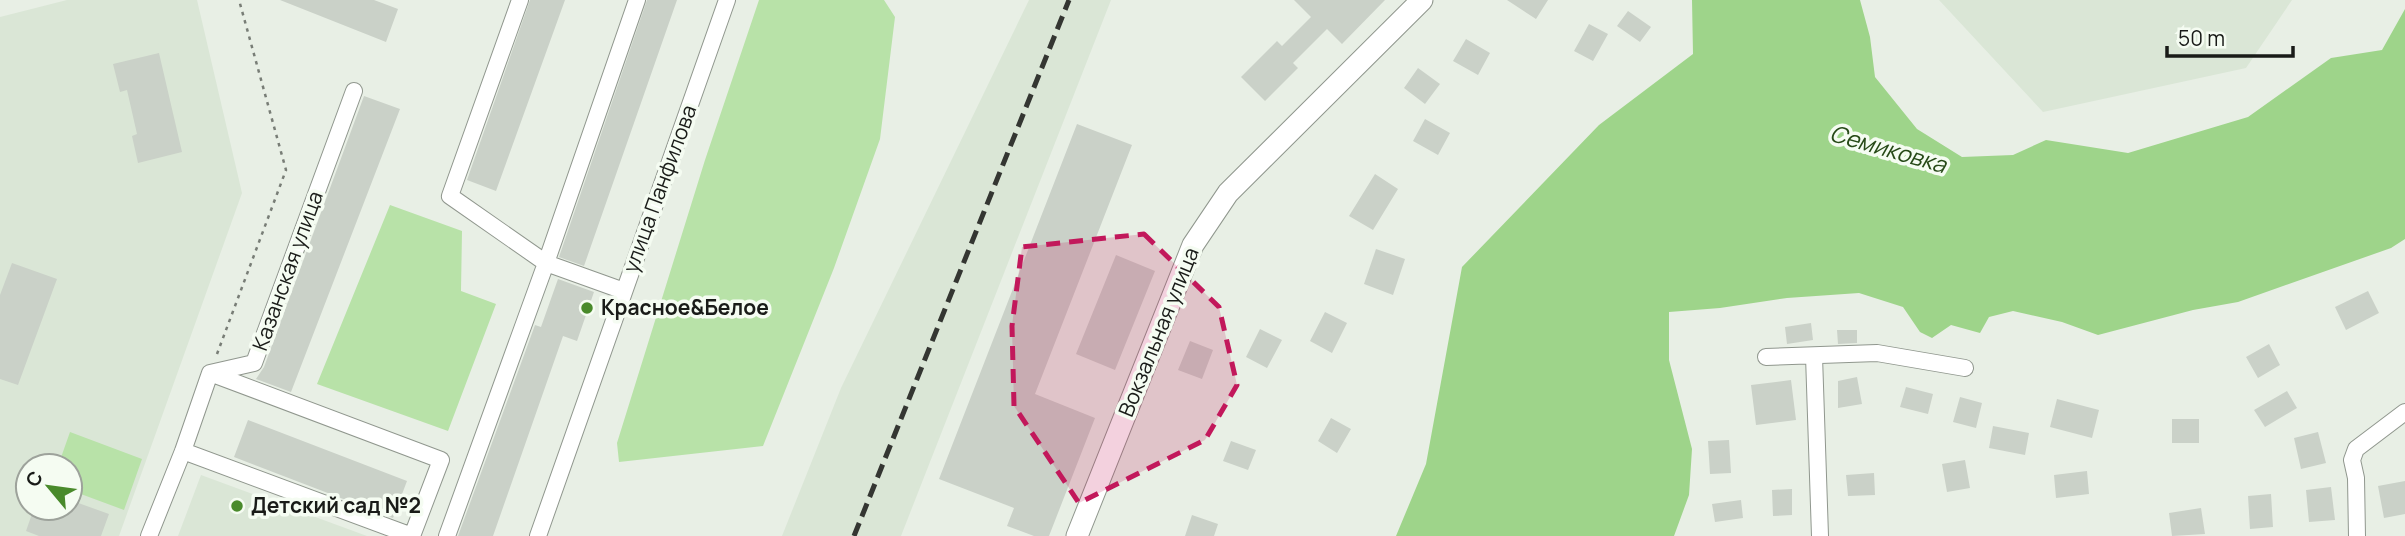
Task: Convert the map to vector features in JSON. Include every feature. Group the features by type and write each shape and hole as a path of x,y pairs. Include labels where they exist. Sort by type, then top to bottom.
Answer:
{"main road":[{"name":"Вокзальная улица","path":"1077,536 1193,245 1228,192 1422,0"}],"street":[{"path":"520,0 450,196 546,262 624,291"},
{"path":"447,536 637,0"},
{"name":"улица Панфилова","path":"538,536 727,0"},
{"name":"Казанская улица","path":"210,373 254,363 354,91"},
{"path":"1766,358 1877,353 1965,368"},
{"path":"1814,356 1820,536"},
{"path":"149,536 210,373 441,460 412,536 183,451"},
{"path":"2357,536 2356,478 2352,460 2356,449 2405,412"}],"path":[{"path":"210,373 286,170 239,0"}],"highlighted area":[{"path":"1144,234 1219,307 1237,385 1205,440 1079,503 1014,406 1012,326 1022,247"}],"shaded area":[{"path":"67,0 197,0 242,193 119,536 0,536 0,17"},
{"path":"759,0 884,0 895,17 880,139 834,268 763,446 619,462 617,443 705,160"},
{"path":"1029,0 1111,0 901,536 782,536 841,388"},
{"path":"1939,0 2292,0 2246,68 2043,112"},
{"path":"390,205 462,231 461,291 496,304 448,431 317,384"},
{"path":"70,432 142,459 124,510 84,495 84,452 63,452"},
{"name":"Детский сад №2","path":"201,475 367,536 178,536"}],"water":[{"name":"Семиковка","path":"1692,0 1860,0 1870,37 1875,77 1917,129 1962,157 2013,155 2046,140 2128,153 2248,117 2331,58 2382,50 2405,9 2405,239 2391,248 2238,302 2193,310 2098,335 2062,322 2013,311 1989,317 1980,333 1951,325 1932,338 1920,332 1903,307 1859,293 1787,298 1669,312 1669,360 1692,449 1689,495 1674,536 1396,536 1426,464 1462,267 1599,125 1693,54"}],"building":[{"path":"280,0 374,0 398,9 386,42"},
{"path":"530,0 565,0 496,191 467,180"},
{"path":"647,0 677,0 584,266 559,257"},
{"path":"1294,0 1385,0 1342,44 1327,29 1293,63 1298,68 1265,101 1241,77 1277,41 1282,46 1311,17"},
{"path":"1507,0 1548,0 1536,19"},
{"path":"1628,11 1651,27 1640,42 1617,26"},
{"path":"1589,24 1608,34 1593,61 1574,51"},
{"path":"1466,39 1490,53 1478,75 1453,61"},
{"path":"159,53 182,152 138,163 132,136 137,134 127,90 120,92 113,64"},
{"path":"1418,68 1440,84 1425,104 1404,88"},
{"path":"364,96 400,109 291,392 256,379 264,367"},
{"path":"1425,119 1450,133 1438,155 1413,141"},
{"path":"1077,124 1132,145 1035,394 1095,418 1049,536 1034,536 1007,526 1014,508 939,479"},
{"path":"1375,174 1398,189 1373,230 1349,216"},
{"path":"1376,249 1405,259 1393,295 1364,284"},
{"path":"1116,255 1155,271 1115,370 1076,354"},
{"path":"12,263 57,279 18,385 0,379 0,295"},
{"path":"558,279 594,292 577,341 563,336 493,536 458,536 535,325 541,327"},
{"path":"2368,291 2379,313 2346,330 2335,307"},
{"path":"1325,312 1347,323 1332,353 1310,341"},
{"path":"1811,323 1813,340 1787,344 1785,327"},
{"path":"1260,329 1282,340 1267,368 1246,357"},
{"path":"1837,330 1857,330 1857,343 1838,344"},
{"path":"1190,341 1213,350 1202,379 1178,370"},
{"path":"2269,344 2280,365 2258,378 2246,357"},
{"path":"1857,377 1862,404 1838,408 1838,381"},
{"path":"1791,380 1796,420 1756,425 1751,385"},
{"path":"1906,387 1933,394 1928,414 1900,407"},
{"path":"2287,391 2297,408 2265,427 2254,410"},
{"path":"1960,397 1982,403 1976,428 1953,422"},
{"path":"2057,399 2099,410 2092,438 2050,427"},
{"path":"1331,418 1351,429 1337,453 1318,441"},
{"path":"2172,419 2199,419 2199,443 2172,443"},
{"path":"248,420 407,481 393,518 234,457"},
{"path":"1993,426 2029,433 2025,455 1989,448"},
{"path":"2318,432 2326,463 2301,469 2294,438"},
{"path":"1729,440 1731,473 1710,474 1708,441"},
{"path":"1231,441 1256,450 1248,470 1223,461"},
{"path":"1965,460 1970,488 1947,492 1942,464"},
{"path":"2087,471 2089,494 2056,498 2054,475"},
{"path":"1874,473 1875,495 1848,496 1846,475"},
{"path":"2405,481 2405,514 2384,518 2378,486"},
{"path":"2331,487 2335,520 2309,522 2306,490"},
{"path":"1792,489 1792,515 1773,516 1772,490"},
{"path":"2271,494 2273,527 2250,529 2248,496"},
{"path":"1741,500 1743,518 1715,522 1712,504"},
{"path":"84,505 109,514 101,536 39,536 26,531 29,522 84,522"},
{"path":"2201,508 2205,534 2172,536 2169,513"},
{"path":"1192,515 1218,524 1214,536 1185,536"}],"railway":[{"path":"854,536 1069,0"}],"place":[{"name":"Красное&Белое","path":"587,308"},
{"name":"Детский сад №2","path":"237,506"}]}
